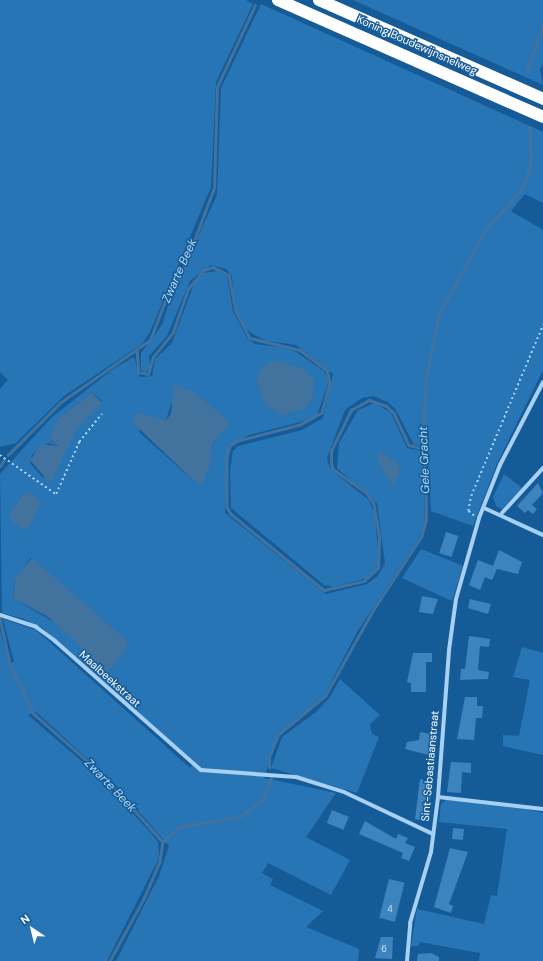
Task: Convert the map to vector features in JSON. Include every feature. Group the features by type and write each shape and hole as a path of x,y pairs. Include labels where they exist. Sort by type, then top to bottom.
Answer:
{"highway":[{"name":"Koning Boudewijnsnelweg","path":"278,0 543,117"},
{"name":"Koning Boudewijnsnelweg","path":"319,0 543,99"}],"street":[{"name":"Sint-Sebastiaanstraat","path":"201,770 296,777 344,792 433,834 438,797 452,624 479,518 500,465 543,382"},
{"path":"502,513 543,468"},
{"path":"484,508 502,513 543,535"},
{"name":"Maalbeekstraat","path":"2,615 36,627 55,641 201,770"},
{"path":"438,797 543,809"},
{"path":"407,961 410,923 433,834"}],"path":[{"path":"479,518 468,511 471,496 543,325"},
{"path":"0,455 56,494 79,442 102,414"}],"shaded area":[{"path":"0,0 246,0 253,4 216,82 211,187 150,332 142,344 64,396 16,443 0,447 0,389 8,380 0,372"},
{"path":"353,0 543,0 543,64 540,69 543,85"},
{"path":"261,4 543,132 543,203 525,194 511,211 543,230 543,370 496,466 473,526 431,511 427,446 414,445 396,410 388,402 373,396 362,398 345,410 327,458 330,469 369,500 375,516 379,560 376,569 368,578 334,587 324,585 231,508 230,471 233,451 238,446 302,430 323,418 333,374 296,345 267,341 251,333 242,324 234,300 232,276 226,269 211,265 190,281 167,336 149,356 150,368 145,373 141,370 141,353 162,325 171,296 217,195 221,88"},
{"path":"217,271 227,276 233,311 247,338 255,344 286,348 296,352 324,371 329,381 316,418 249,435 228,447 225,513 326,594 367,584 378,576 385,563 377,503 337,468 339,443 358,410 375,403 391,413 407,448 423,451 425,523 418,540 357,632 324,696 278,734 264,778 336,793 306,837 350,860 331,895 268,863 262,873 273,879 270,885 323,911 306,927 359,949 358,961 116,961 159,876 169,846 112,781 36,712 28,715 93,771 151,833 158,842 159,858 107,961 0,961 0,630 9,663 14,662 3,619 36,630 190,768 195,762 43,629 24,619 2,613 0,474 51,418 113,369 134,357 140,377 152,376 155,359 172,343 195,281 204,273","holes":["92,392 102,401 76,430 43,478 30,463 32,455 48,443 58,446 51,440 57,420","196,393 229,423 213,442 210,467 202,483 195,482 139,432 149,416 166,420 171,404","31,557 55,623 13,598 14,582"]},
{"path":"277,361 302,368 314,380 313,396 306,408 281,415 265,404 257,381 259,371 269,362"},
{"path":"174,384 196,393 230,423 213,442 210,467 202,484 195,482 133,423 137,413 166,420 171,414"},
{"path":"92,392 102,403 76,430 50,483 30,460 42,444 58,446 50,438 57,420"},
{"path":"379,452 398,463 400,471 393,486 377,460"},
{"path":"504,474 522,488 502,509 496,506 493,497"},
{"path":"29,492 41,503 29,527 24,530 11,521 10,514 24,493"},
{"path":"421,549 463,566 452,601 402,578"},
{"path":"32,558 126,640 128,645 112,667 106,670 48,617 13,598 15,578"},
{"path":"522,647 543,653 543,755 503,746 503,735 519,736 530,680 513,677"},
{"path":"340,679 380,715 370,724 372,734 379,737 357,793 271,768 282,737 316,712 330,697"},
{"path":"446,800 510,805 543,813 543,961 479,961 480,953 420,942 418,946 411,946 417,909 484,924 491,895 497,896 507,829 439,822 441,804"}],"building":[{"path":"538,483 543,493 532,505 537,509 533,514 528,510 525,513 517,506"},
{"path":"446,532 458,536 452,557 439,553"},
{"path":"499,550 522,562 518,574 497,569 492,580 485,577 480,590 469,585 478,560 493,566"},
{"path":"422,596 438,599 433,614 419,612"},
{"path":"470,599 491,604 488,614 468,608"},
{"path":"469,636 490,639 489,647 480,646 478,670 489,672 488,679 460,680 461,669 465,669"},
{"path":"413,653 432,653 432,662 426,662 426,692 411,692 411,683 407,682"},
{"path":"465,697 477,697 477,706 483,706 482,718 476,718 474,740 457,739"},
{"path":"420,732 431,734 429,755 405,749 407,742 419,740"},
{"path":"451,762 471,763 471,773 462,772 461,793 447,792"},
{"path":"420,779 434,782 425,821 415,819"},
{"path":"332,810 349,817 343,830 327,823"},
{"path":"365,821 396,839 398,834 408,838 405,843 415,847 409,861 401,858 403,853 359,834"},
{"path":"453,828 464,829 463,840 452,839"},
{"path":"450,848 468,852 449,904 453,906 451,913 434,907"},
{"path":"389,879 405,883 395,922 379,918"},
{"path":"381,937 393,937 392,959 375,958"},
{"path":"431,953 439,957 439,961 417,961 418,954"}],"waterway":[{"name":"Zwarte Beek","path":"8,455 61,402 150,340 169,291 183,270 214,188 217,87 255,5"},
{"name":"Gele Gracht","path":"527,71 543,25"},
{"name":"Gele Gracht","path":"269,768 269,757 278,735 325,696 373,610 421,537 426,520 424,413 426,376 439,314 486,229 523,188 531,162 530,128"},
{"path":"137,351 139,372 148,374 153,357 173,332 188,289 204,270 213,267 229,275 236,311 250,338 300,350 327,370 330,383 322,413 300,425 238,441 230,446 227,457 227,507 231,514 324,590 364,581 378,568 379,536 373,503 366,493 332,469 331,451 351,410 369,400 386,406 394,413 409,445 425,449"},
{"name":"Zwarte Beek","path":"0,466 4,460"},
{"name":"Zwarte Beek","path":"0,618 10,664 34,714 101,773 163,842 160,862 144,899 110,961"},
{"name":"Gele Gracht","path":"163,842 179,827 242,816 263,799 271,778"}]}
